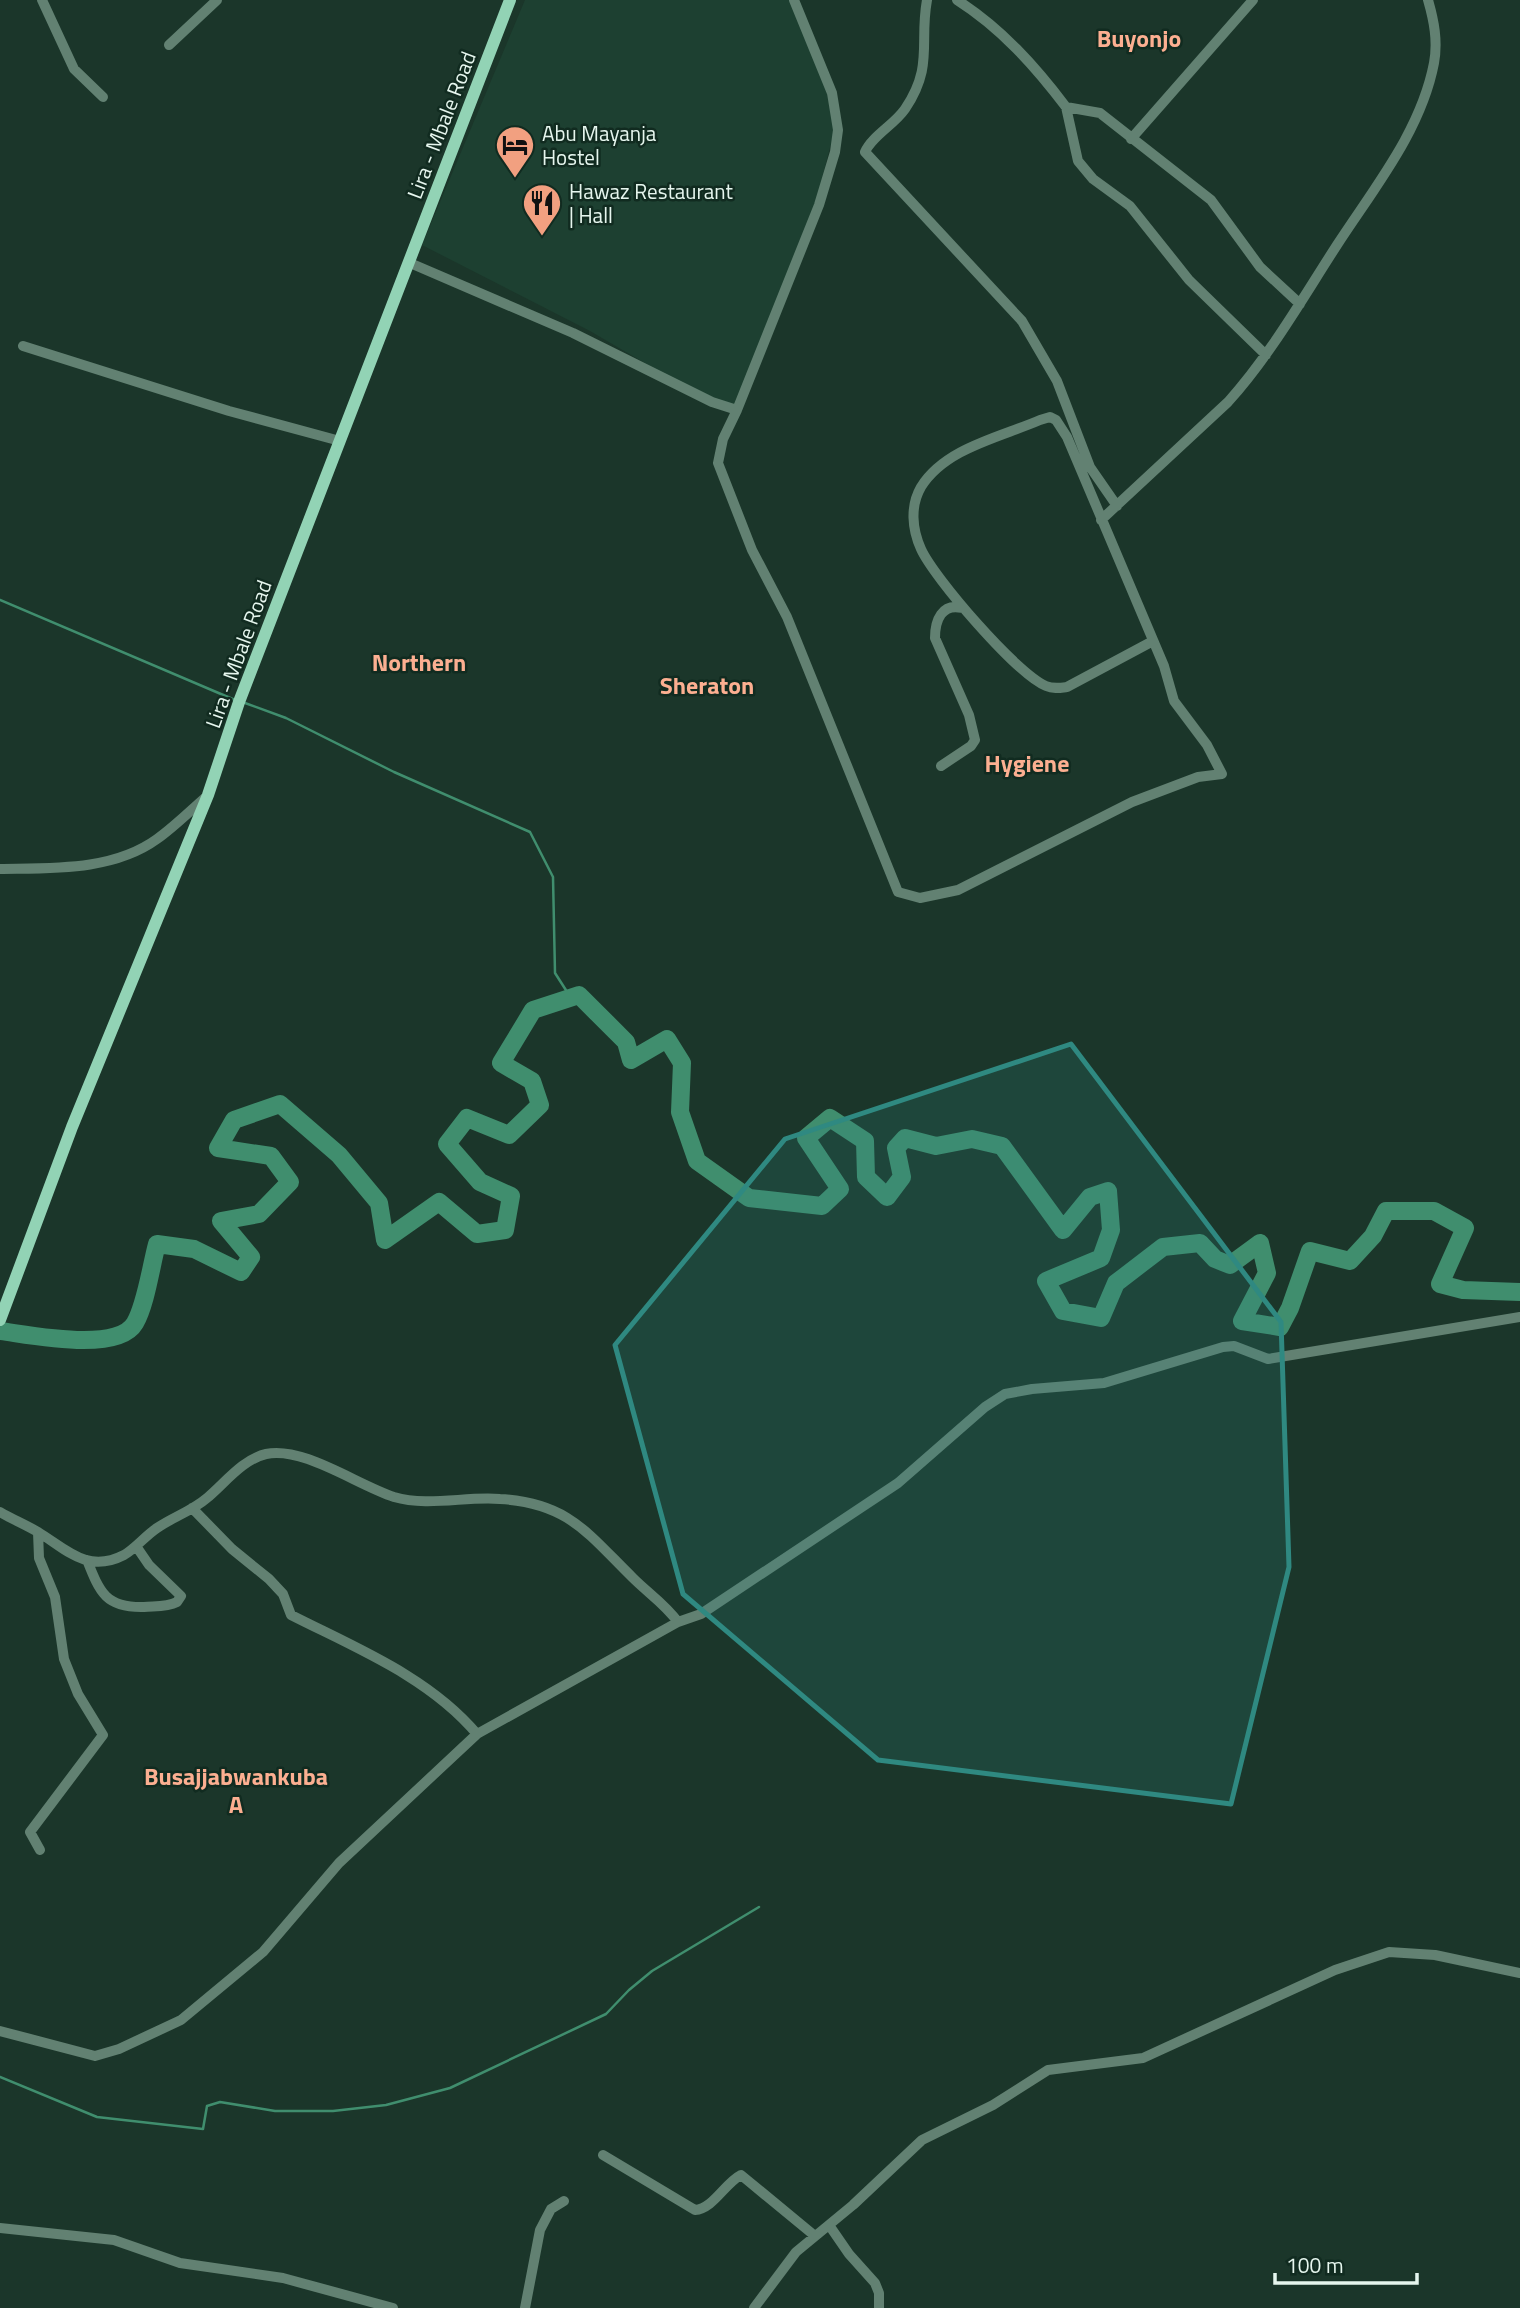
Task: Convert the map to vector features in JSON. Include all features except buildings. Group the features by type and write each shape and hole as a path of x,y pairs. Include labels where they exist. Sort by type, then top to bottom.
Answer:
{"main road":[{"name":"Lira - Mbale Road","path":"1,1316 72,1127 208,795 239,702 410,263 450,149 510,0"}],"street":[{"path":"42,0 74,69 103,97"},
{"path":"169,45 217,0"},
{"path":"794,0 832,93 837,141 819,205 723,439 718,463 752,550 787,617 898,892 920,898 958,890 1132,802 1198,777 1222,774 1207,745 1174,702 1153,641 1067,437 1053,418 1040,420 944,461 929,475 917,496 915,529 937,578 962,608 1033,678 1055,689 1067,687 1153,641"},
{"path":"927,0 925,61 917,89 904,111 865,152 1022,321 1057,381 1090,467 1117,506"},
{"path":"957,0 977,12 1036,67 1066,107 1078,161 1093,179 1130,205 1189,280 1266,355"},
{"path":"1131,139 1253,0"},
{"path":"1101,520 1228,402 1266,355 1411,132 1431,74 1436,50 1434,20 1428,0"},
{"path":"1066,107 1100,113 1211,201 1260,267 1300,304"},
{"path":"410,263 573,333 712,402 737,410"},
{"path":"23,346 229,411 340,441"},
{"path":"941,766 971,747 976,735 935,638 935,627 942,612 947,607 962,608"},
{"path":"0,869 82,866 112,858 155,841 208,795"},
{"path":"0,2031 95,2056 119,2049 181,2020 263,1952 336,1865 477,1734 678,1622 701,1614 898,1483 985,1407 1005,1394 1113,1381 1223,1347 1234,1346 1260,1358 1280,1358 1520,1318"},
{"path":"0,1513 38,1532 53,1545 87,1560 115,1558 136,1546 156,1528 191,1508 254,1458 282,1452 313,1461 343,1477 395,1497 418,1501 516,1500 551,1509 576,1521 678,1622"},
{"path":"191,1508 232,1549 269,1579 282,1594 291,1615 404,1673 457,1710 477,1734"},
{"path":"38,1532 39,1558 55,1597 64,1659 78,1694 103,1735 99,1745 54,1796 30,1832 40,1850"},
{"path":"87,1560 98,1589 114,1603 134,1607 177,1602 181,1596 149,1565 136,1546"},
{"path":"754,2308 786,2262 922,2140 993,2105 1048,2070 1143,2058 1335,1970 1390,1952 1436,1955 1520,1973"},
{"path":"603,2155 695,2210 703,2209 722,2188 741,2175 815,2236"},
{"path":"525,2308 540,2230 551,2209 564,2201"},
{"path":"829,2225 849,2254 876,2283 879,2308"},
{"path":"0,2228 114,2240 180,2263 283,2278 393,2308"}],"highlighted area":[{"path":"1071,1044 1281,1322 1289,1567 1231,1804 878,1760 683,1594 615,1345 785,1139"}],"shaded area":[{"path":"525,0 793,0 830,92 835,128 817,198 736,405 698,394 590,331 422,245"}],"waterway":[{"path":"0,600 235,700"},
{"path":"245,703 286,718 394,772 530,832 553,877 555,973 571,998"},
{"path":"0,1331 73,1340 93,1340 126,1332 135,1323 142,1306 157,1244 194,1249 241,1272 251,1257 221,1221 259,1214 290,1182 271,1156 218,1148 234,1120 280,1104 339,1155 379,1203 385,1240 439,1202 477,1234 505,1230 511,1196 480,1182 447,1144 467,1118 509,1135 540,1105 532,1081 501,1063 533,1010 579,995 626,1042 631,1060 667,1039 682,1063 680,1112 697,1161 749,1198 822,1206 840,1189 806,1138 830,1118 865,1141 866,1177 887,1197 902,1177 896,1148 905,1138 936,1146 972,1139 1002,1146 1063,1230 1090,1197 1108,1191 1111,1230 1101,1258 1046,1281 1063,1311 1101,1318 1116,1283 1163,1247 1200,1243 1215,1259 1230,1265 1260,1243 1267,1273 1242,1321 1280,1327 1290,1308 1310,1251 1350,1261 1373,1236 1386,1211 1434,1211 1465,1228 1440,1284 1463,1290 1520,1292"},
{"path":"0,2077 97,2117 203,2129 207,2106 220,2102 275,2111 333,2111 386,2105 450,2088 606,2014 652,1971 759,1907"}],"place":[{"name":"Abu Mayanja Hostel","path":"515,179"},
{"name":"Hawaz Restaurant | Hall","path":"542,237"}],"district":[{"name":"Buyonjo","path":"1139,38"},
{"name":"Northern","path":"419,662"},
{"name":"Sheraton","path":"707,685"},
{"name":"Hygiene","path":"1027,763"},
{"name":"Busajjabwankuba A","path":"236,1790"}]}
